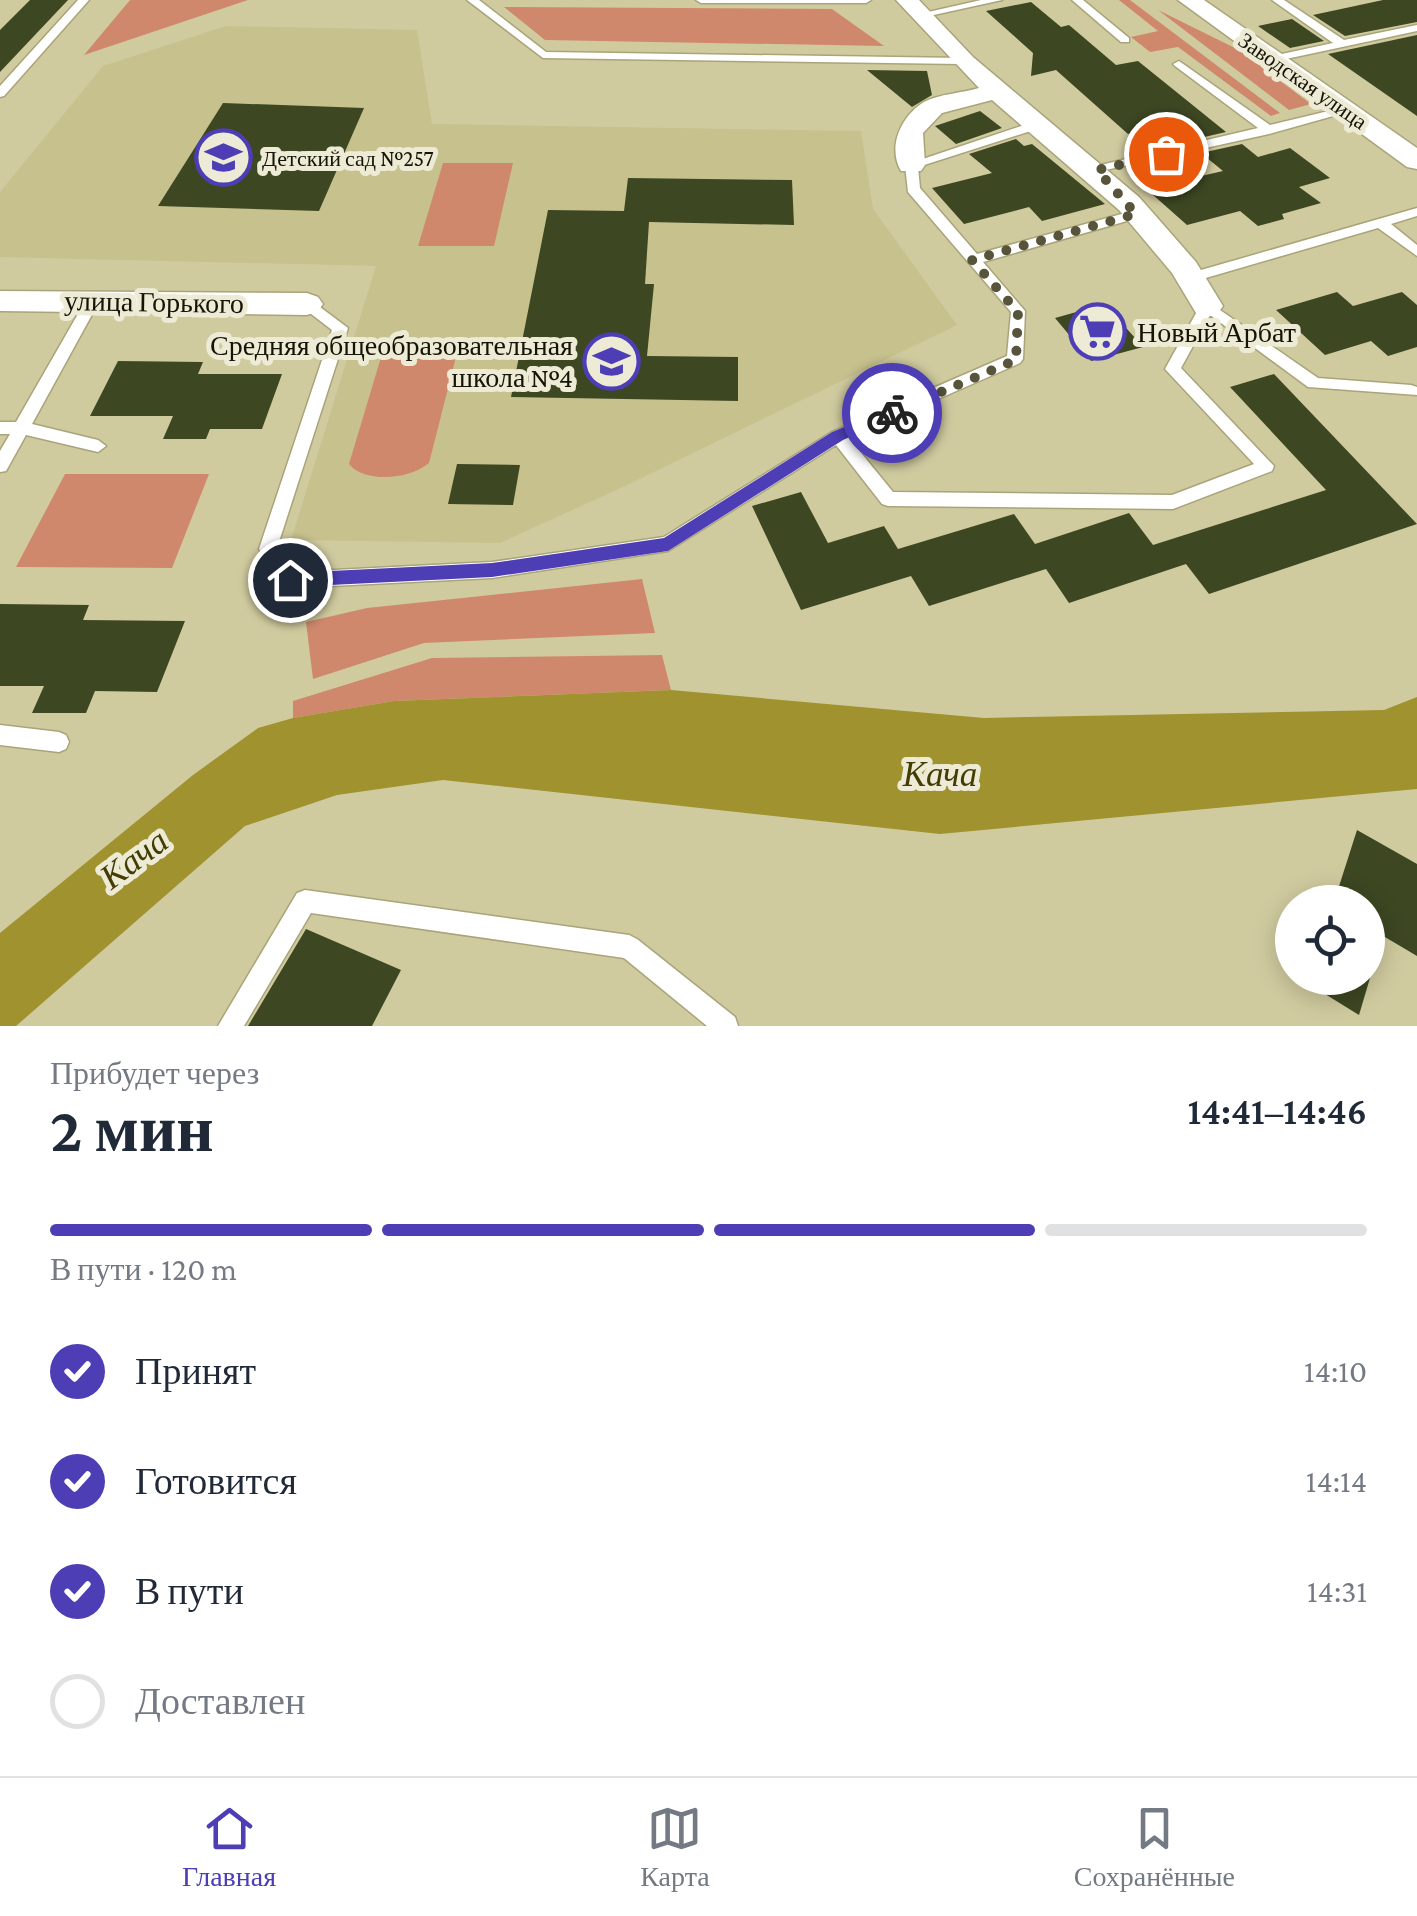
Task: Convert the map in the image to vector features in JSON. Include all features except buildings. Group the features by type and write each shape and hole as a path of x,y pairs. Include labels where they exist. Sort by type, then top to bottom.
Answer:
{"street":[{"name":"Заводская улица","path":"1189,0 1417,160"},
{"path":"914,8 962,61 1097,170 1192,277 1207,306"},
{"path":"912,165 910,131 933,108 998,91"},
{"name":"улица Горького","path":"0,300 307,304"}],"lane":[{"path":"0,93 84,0"},
{"path":"472,0 544,55 962,61"},
{"path":"701,0 866,0"},
{"path":"914,8 997,0"},
{"path":"1078,0 1124,40"},
{"path":"1277,0 1342,44"},
{"path":"1272,59 1417,28"},
{"path":"1179,64 1269,130"},
{"path":"1097,170 1346,112"},
{"path":"307,304 340,328 268,550 290,580 492,570 668,544 838,436 1016,360 1018,312 913,189 912,165 1039,124"},
{"path":"1192,277 1417,212"},
{"path":"972,260 1136,214"},
{"path":"1380,222 1417,252"},
{"path":"0,466 93,300"},
{"path":"838,436 888,499 1174,502 1266,466 1174,369 1207,306 1314,382 1411,391"},
{"path":"0,428 22,428 98,446"},
{"path":"0,734 59,742"},
{"path":"230,1026 305,901 629,947 726,1026"}],"shaded area":[{"path":"130,0 248,0 84,55"},
{"path":"1119,0 1130,0 1280,113 1271,116 1178,47 1150,52 1131,37 1158,31"},
{"path":"504,7 832,9 884,46 545,40"},
{"path":"1158,10 1239,50 1311,104 1289,110"},
{"name":"Средняя общеобразовательная школа №4","path":"226,26 417,30 432,124 861,131 873,209 957,325 500,543 291,540 376,266 0,257 0,192 103,66"},
{"path":"443,163 513,163 494,246 418,246"},
{"path":"395,348 444,350 456,357 429,463 400,476 366,475 349,464 382,354"},
{"path":"65,474 209,474 172,568 16,567"},
{"path":"642,579 655,633 424,643 313,679 306,622 367,608"},
{"path":"662,655 671,690 394,701 293,718 293,701 432,658"}],"water":[{"name":"Кача","path":"671,690 984,718 1384,710 1417,697 1417,789 940,834 443,780 337,795 245,826 16,1026 0,1026 0,933 193,775 258,728 394,701"}],"way so far":[{"path":"892,413 1016,360 1018,312 972,260 1136,214 1097,170 1166,154"}],"place":[{"name":"Детский сад №257","path":"223,158"},
{"name":"Новый Арбат","path":"1098,332"},
{"name":"Средняя общеобразовательная школа №4","path":"612,361"}],"route":[{"path":"290,580 492,570 668,544 838,436 892,413"}]}
